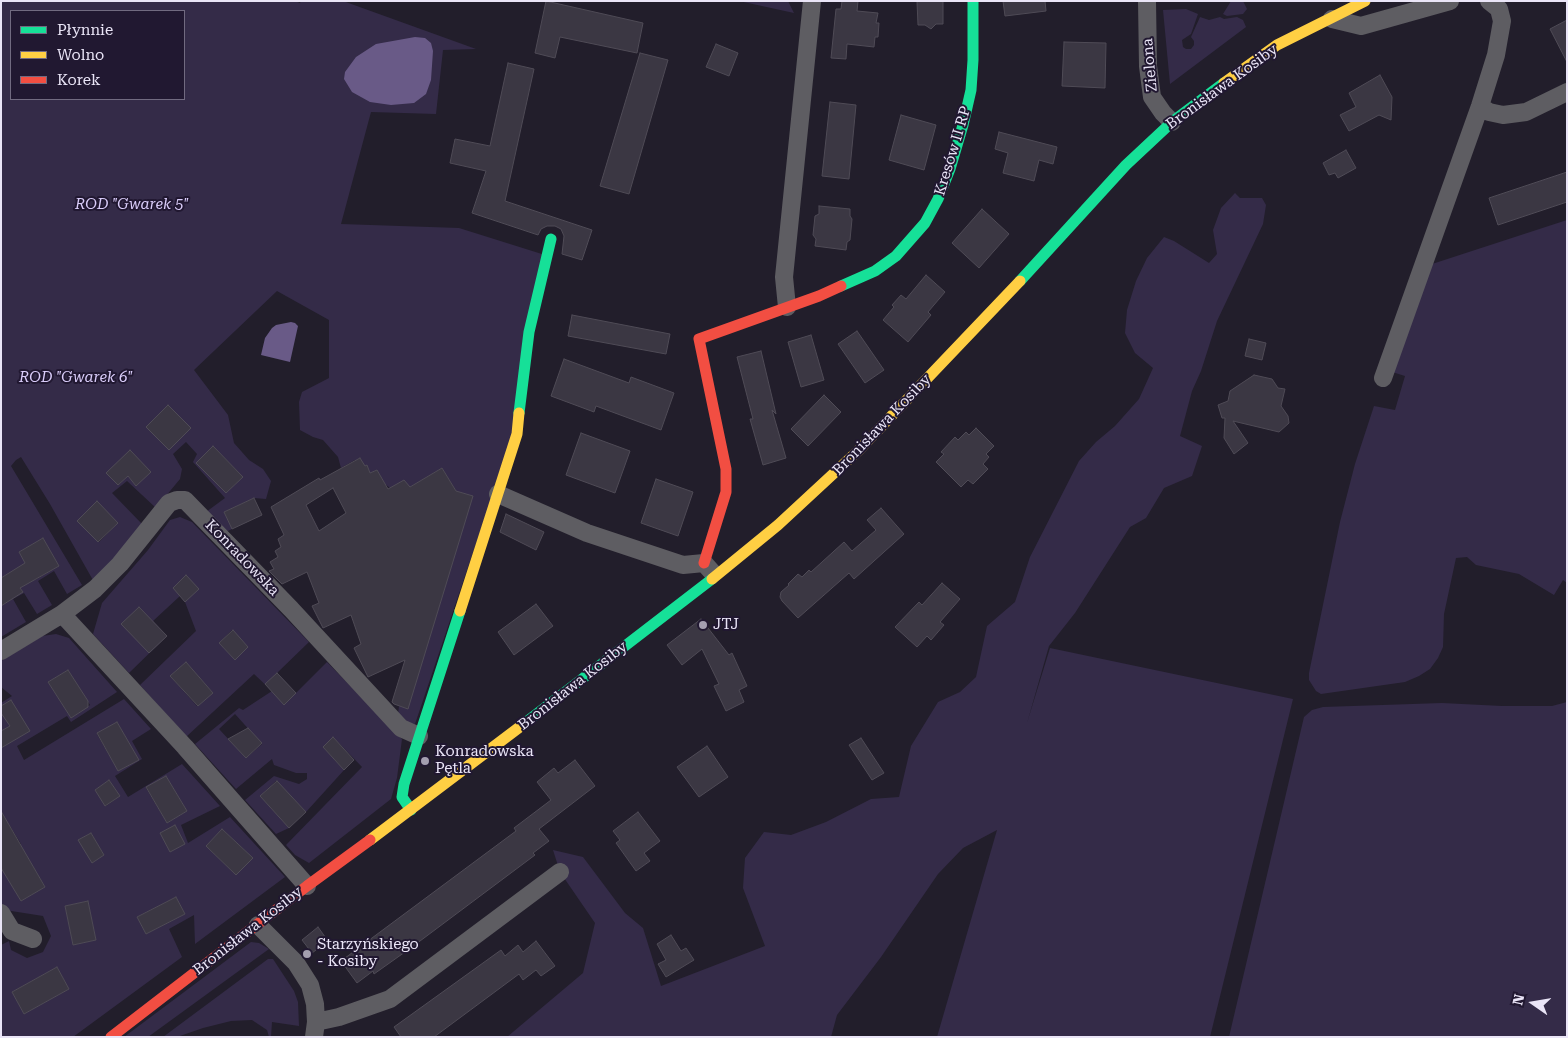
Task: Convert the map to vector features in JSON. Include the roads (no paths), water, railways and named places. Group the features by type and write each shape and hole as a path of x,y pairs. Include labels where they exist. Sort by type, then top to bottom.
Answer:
{"street":[{"path":"787,306 784,277 812,1"},
{"name":"Kresów II RP","path":"710,569 726,492 726,469 699,340 787,306 819,296 875,271 896,256 925,223 938,199 950,169 971,90 974,1"},
{"name":"Zielona","path":"1146,1 1148,66 1152,97 1172,122"},
{"name":"Bronisława Kosiby","path":"111,1037 306,886 410,810 710,569 778,524 859,450 1034,266 1126,165 1172,122 1277,45 1365,1"},
{"path":"1332,19 1361,26 1450,1"},
{"path":"1383,378 1480,106 1496,55 1502,21 1499,9 1489,1"},
{"path":"1480,106 1489,112 1503,115 1526,112 1567,92"},
{"path":"410,810 402,797 418,736 517,434 529,332 551,239"},
{"path":"498,494 586,533 683,565 710,569"},
{"name":"Konradowska","path":"1,650 62,614 95,589 109,576 169,503 185,500 291,609 401,728 418,736"},
{"path":"62,614 184,747 306,886"},
{"path":"258,925 302,970 310,985 315,1004 315,1029 390,998 560,872"},
{"path":"1,913 12,931 33,939"}],"place":[{"name":"JTJ","path":"703,625"},
{"name":"Konradowska Pętla","path":"425,761"},
{"name":"Starzyńskiego - Kosiby","path":"307,954"}],"park label":[{"name":"ROD \"Gwarek 5\"","path":"132,205"},
{"name":"ROD \"Gwarek 6\"","path":"76,378"}]}
